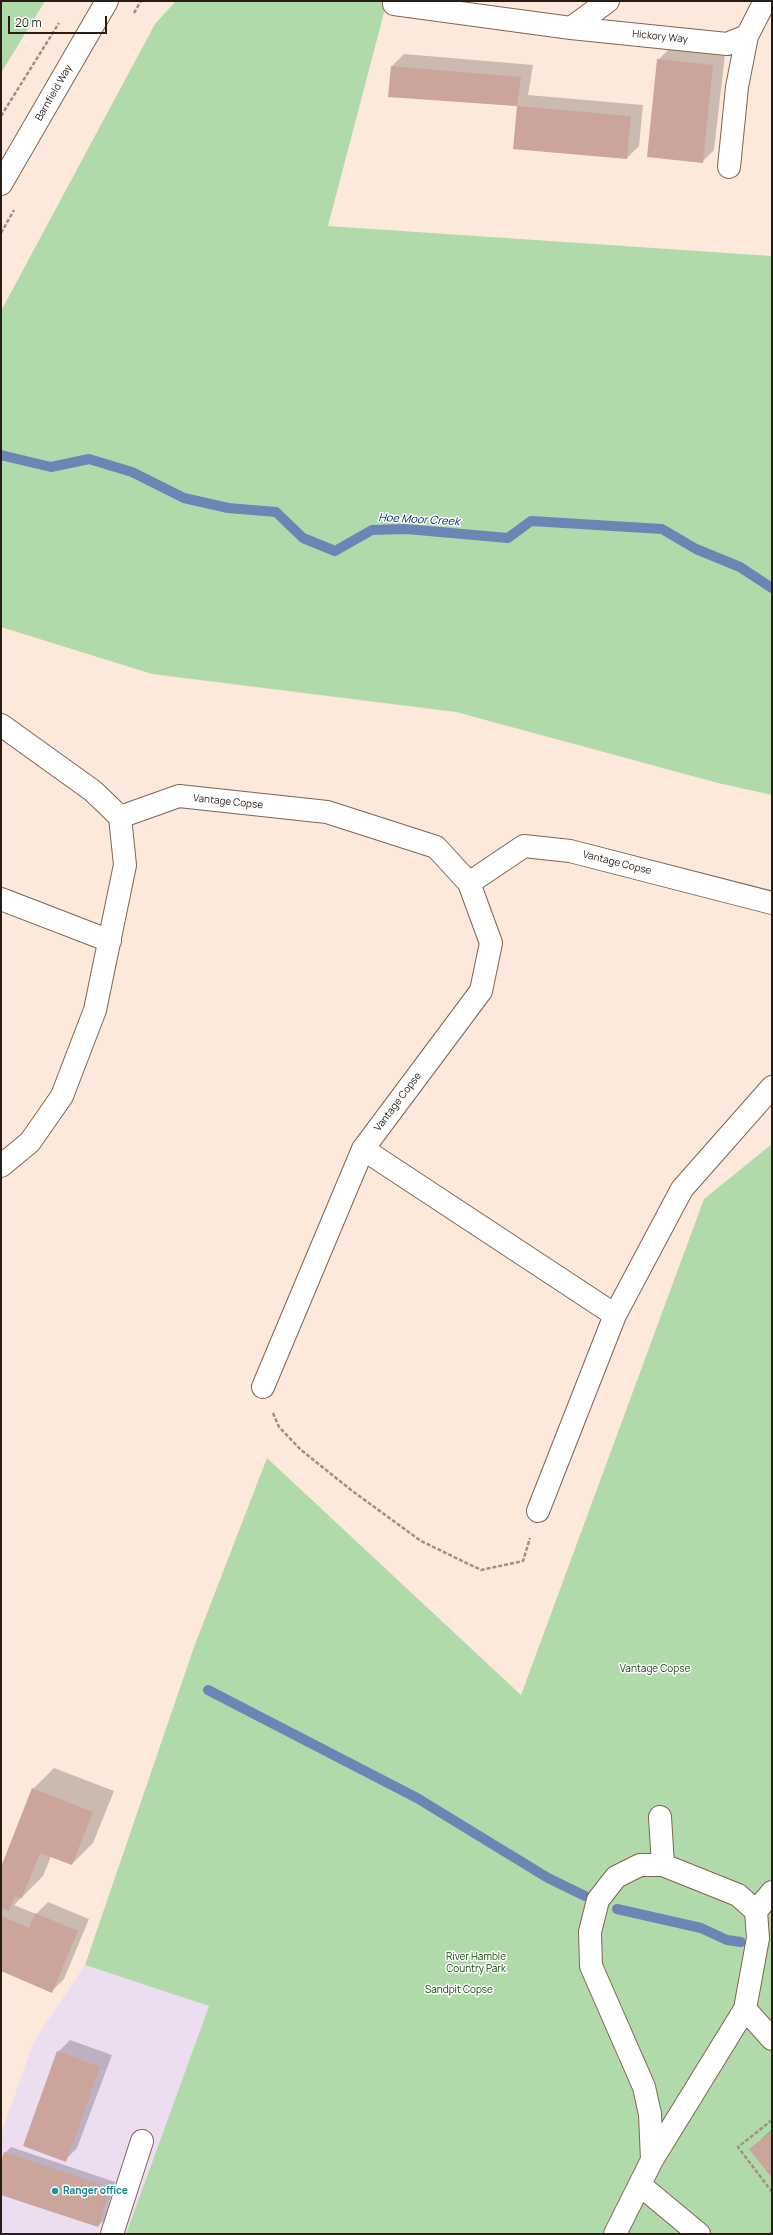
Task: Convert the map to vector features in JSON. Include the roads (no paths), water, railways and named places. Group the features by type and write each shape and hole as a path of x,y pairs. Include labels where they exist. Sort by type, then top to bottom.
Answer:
{"street":[{"name":"Barnfield Way","path":"1,184 107,1"},
{"path":"571,28 608,1"},
{"path":"729,167 737,87 747,36 765,1"},
{"name":"Hickory Way","path":"394,4 571,28 727,44 747,36"},
{"path":"1,725 93,791 120,817 125,865 96,1010 62,1096 30,1142 1,1166"},
{"name":"Vantage Copse","path":"120,817 179,796 327,812 436,848 469,883 491,943 481,991 363,1149 264,1386"},
{"name":"Vantage Copse","path":"469,883 524,846 570,851 772,903"},
{"path":"1,899 110,941"},
{"path":"538,1511 615,1315 682,1189 772,1087"},
{"path":"363,1149 615,1315"},
{"path":"660,1817 663,1865"},
{"path":"615,2234 652,2160 745,2009 758,1938 756,1911 738,1895 663,1865 640,1865 616,1877 598,1900 590,1932 591,1966 644,2088 650,2114 652,2160"},
{"path":"756,1911 772,1892"},
{"path":"745,2009 772,2039"},
{"path":"112,2234 142,2141"},
{"path":"640,2185 699,2234"}],"waterway":[{"name":"Hoe Moor Creek","path":"1,455 51,467 89,459 132,472 184,498 228,508 276,512 303,538 335,551 372,530 406,529 508,538 531,521 662,529 696,549 740,567 772,588"},
{"path":"208,1690 417,1798 548,1878 585,1896"},
{"path":"617,1909 701,1928 727,1940 741,1942"}],"place":[{"name":"Ranger office","path":"55,2191"}],"park label":[{"name":"River Hamble Country Park","path":"476,1962"},
{"name":"Sandpit Copse","path":"459,1990"}]}
